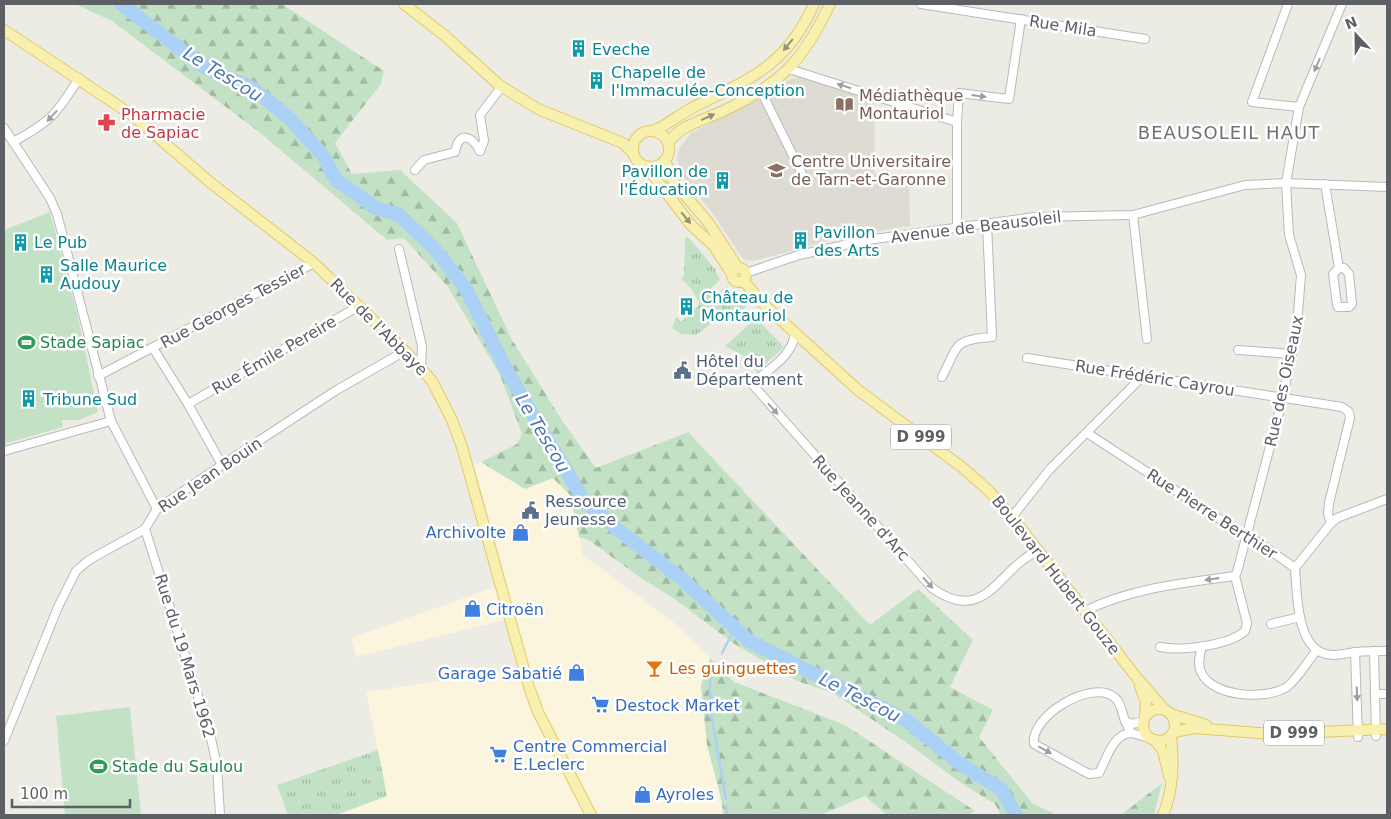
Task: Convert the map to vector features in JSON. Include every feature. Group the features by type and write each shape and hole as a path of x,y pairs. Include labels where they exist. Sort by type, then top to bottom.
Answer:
{"main road":[{"path":"404,4 502,86 538,109 623,142 634,152 638,161 646,166 656,166 665,160 668,155 668,143 660,133 648,132 621,138 580,125"},
{"path":"668,143 684,128 724,111 761,90 789,69 804,53 830,4"},
{"path":"634,152 634,143 648,132 742,84 768,67 802,27 810,5"},
{"name":"Rue de l'Abbaye","path":"4,30 79,78 136,118 211,183 314,264 421,366 443,400 462,447 529,687 538,712 590,815"},
{"name":"Boulevard Hubert Gouze","path":"665,160 670,176 708,222 740,274 760,301 858,390 963,468 989,491 1012,517 1137,678 1168,712"},
{"name":"Boulevard Hubert Gouze","path":"646,166 691,225 740,274"},
{"name":"Boulevard Hubert Gouze","path":"1137,678 1146,702 1144,719"},
{"path":"1163,815 1171,788 1174,757 1172,734 1175,722 1168,712 1156,709 1144,719 1144,731 1153,739 1165,756 1171,788"},
{"name":"D 999","path":"1168,712 1221,729"},
{"name":"D 999","path":"1172,734 1186,728 1272,734 1358,734 1376,733 1387,729"},
{"path":"1153,739 1164,740 1172,734"}],"street":[{"name":"Rue Mila","path":"921,4 1145,39"},
{"path":"1288,4 1252,102 1299,107"},
{"name":"Rue des Oiseaux","path":"1235,576 1248,535 1283,397 1298,326 1301,275 1289,235 1286,182 1299,107 1342,4"},
{"path":"957,227 957,122 959,93 1009,99 1020,20"},
{"path":"789,69 957,122"},
{"path":"13,142 44,125 63,105 79,78"},
{"path":"415,170 424,160 454,152 458,141 462,137 467,137 475,142 480,151 484,141 480,115 502,86"},
{"path":"761,90 803,176"},
{"path":"4,128 50,198 57,214 111,421 157,509"},
{"name":"Avenue de Beausoleil","path":"740,274 799,255 849,244 1034,217 1133,215 1244,186 1286,182 1387,187"},
{"path":"1325,184 1339,268"},
{"path":"1133,215 1147,339"},
{"path":"942,377 959,344 967,339 992,337 987,224"},
{"path":"399,249 422,346 421,366"},
{"name":"Rue Georges Tessier","path":"98,376 314,264"},
{"path":"1339,268 1346,270 1349,274 1352,304 1350,307 1338,307 1337,305 1333,274 1339,268"},
{"name":"Rue Émile Pereire","path":"188,404 359,306"},
{"name":"Rue Jeanne d'Arc","path":"794,332 793,343 788,353 754,382 755,389 932,588 946,596 961,601 980,598 998,585 1028,555 1038,551"},
{"path":"153,348 188,404 222,465"},
{"path":"1238,350 1292,354"},
{"name":"Rue Jean Bouin","path":"4,741 58,607 76,571 89,560 146,529 157,509 222,465 335,391 405,351"},
{"name":"Rue Frédéric Cayrou","path":"1027,358 1342,406 1348,412 1350,418 1329,503 1328,514 1331,523"},
{"path":"1012,517 1050,470 1143,376"},
{"path":"4,451 111,421"},
{"name":"Rue Pierre Berthier","path":"1087,433 1241,533 1248,535 1295,568 1300,617 1307,640 1316,650"},
{"path":"1295,568 1331,523 1387,499"},
{"name":"Rue du 19 Mars 1962","path":"146,529 210,734 217,766 220,815"},
{"path":"1085,611 1115,597 1172,584 1235,576 1247,623 1245,632 1238,637 1202,646 1173,650 1160,647"},
{"path":"1272,624 1300,617"},
{"path":"1202,646 1199,658 1200,671 1206,679 1224,690 1241,695 1258,694 1286,688 1316,650 1325,654 1340,655 1355,652 1387,652"},
{"path":"1374,651 1376,733"},
{"path":"1355,652 1358,734"},
{"path":"1131,734 1116,699 1102,692 1089,694 1049,712 1035,735 1034,744 1089,774 1099,772 1120,736 1131,734 1153,739"},
{"path":"1376,694 1387,694"},
{"path":"1125,721 1132,724 1144,719"}],"shaded area":[{"name":"Centre Universitaire de Tarn-et-Garonne","path":"801,75 874,100 875,174 909,173 910,226 842,237 754,261 743,259 711,211 682,176 677,158 679,149 691,133 764,97 785,82"},
{"path":"480,462 525,489 553,478 570,495 583,555 673,622 710,658 701,685 723,815 336,815 387,796 366,692 517,669 504,620 357,657 351,638 507,583 474,465"}],"green space":[{"path":"75,4 124,4 112,21"},
{"path":"124,4 282,4 384,71 381,84 335,143 352,174 400,170 457,223 511,338 561,419 596,468 688,432 870,625 918,589 973,640 950,687 993,710 979,737 1032,803 1057,815 1001,815 995,804 961,783 910,745 833,693 797,681 733,643 676,600 638,576 590,541 579,537 570,495 553,478 525,489 481,462 517,444 522,434 500,375 448,287 404,238 387,240 259,132 112,21"},
{"path":"50,212 77,313 98,412 79,420 62,420 63,427 4,444 4,230"},
{"path":"685,238 689,238 715,269 720,280 710,289 716,295 727,286 746,307 739,313 725,313 696,335 680,334 672,328 676,317 681,322 688,316 690,318 695,314 693,311 700,304 692,290 681,278 684,276"},
{"path":"756,318 784,347 757,372 742,355 725,346"},
{"path":"710,658 734,682 845,725 975,811 969,815 887,815 865,796 821,815 723,815 722,802 707,745 701,685"},
{"name":"Stade du Saulou","path":"130,707 141,815 65,815 56,716"},
{"path":"378,750 387,796 336,815 288,815 277,785"},
{"path":"1162,783 1154,815 1121,815"}],"waterway":[{"name":"Le Tescou","path":"121,4 204,67 252,88 288,117 323,155 336,180 376,208 399,215 435,249 466,289 507,371 583,499 618,530 682,579 749,641 906,720 959,763 1001,789 1016,815"},
{"path":"722,653 735,628"},
{"path":"716,665 710,678 710,707 726,799"},
{"path":"726,805 727,815"}],"place":[{"name":"Eveche","path":"578,49"},
{"name":"Chapelle de l'Immaculée-Conception","path":"597,81"},
{"name":"Médiathèque Montauriol","path":"845,104"},
{"name":"Pharmacie de Sapiac","path":"107,123"},
{"name":"Centre Universitaire de Tarn-et-Garonne","path":"777,170"},
{"name":"Pavillon de l'Éducation","path":"722,180"},
{"name":"Pavillon des Arts","path":"800,241"},
{"name":"Le Pub","path":"20,242"},
{"name":"Salle Maurice Audouy","path":"46,274"},
{"name":"Château de Montauriol","path":"687,306"},
{"name":"Stade Sapiac","path":"26,342"},
{"name":"Hôtel du Département","path":"682,370"},
{"name":"Tribune Sud","path":"29,399"},
{"name":"Ressource Jeunesse","path":"531,510"},
{"name":"Archivolte","path":"520,532"},
{"name":"Citroën","path":"472,609"},
{"name":"Les guinguettes","path":"655,668"},
{"name":"Garage Sabatié","path":"576,673"},
{"name":"Destock Market","path":"601,705"},
{"name":"Centre Commercial E.Leclerc","path":"499,755"},
{"name":"Stade du Saulou","path":"98,766"},
{"name":"Ayroles","path":"642,794"}],"district":[{"name":"BEAUSOLEIL HAUT","path":"1229,132"}]}
